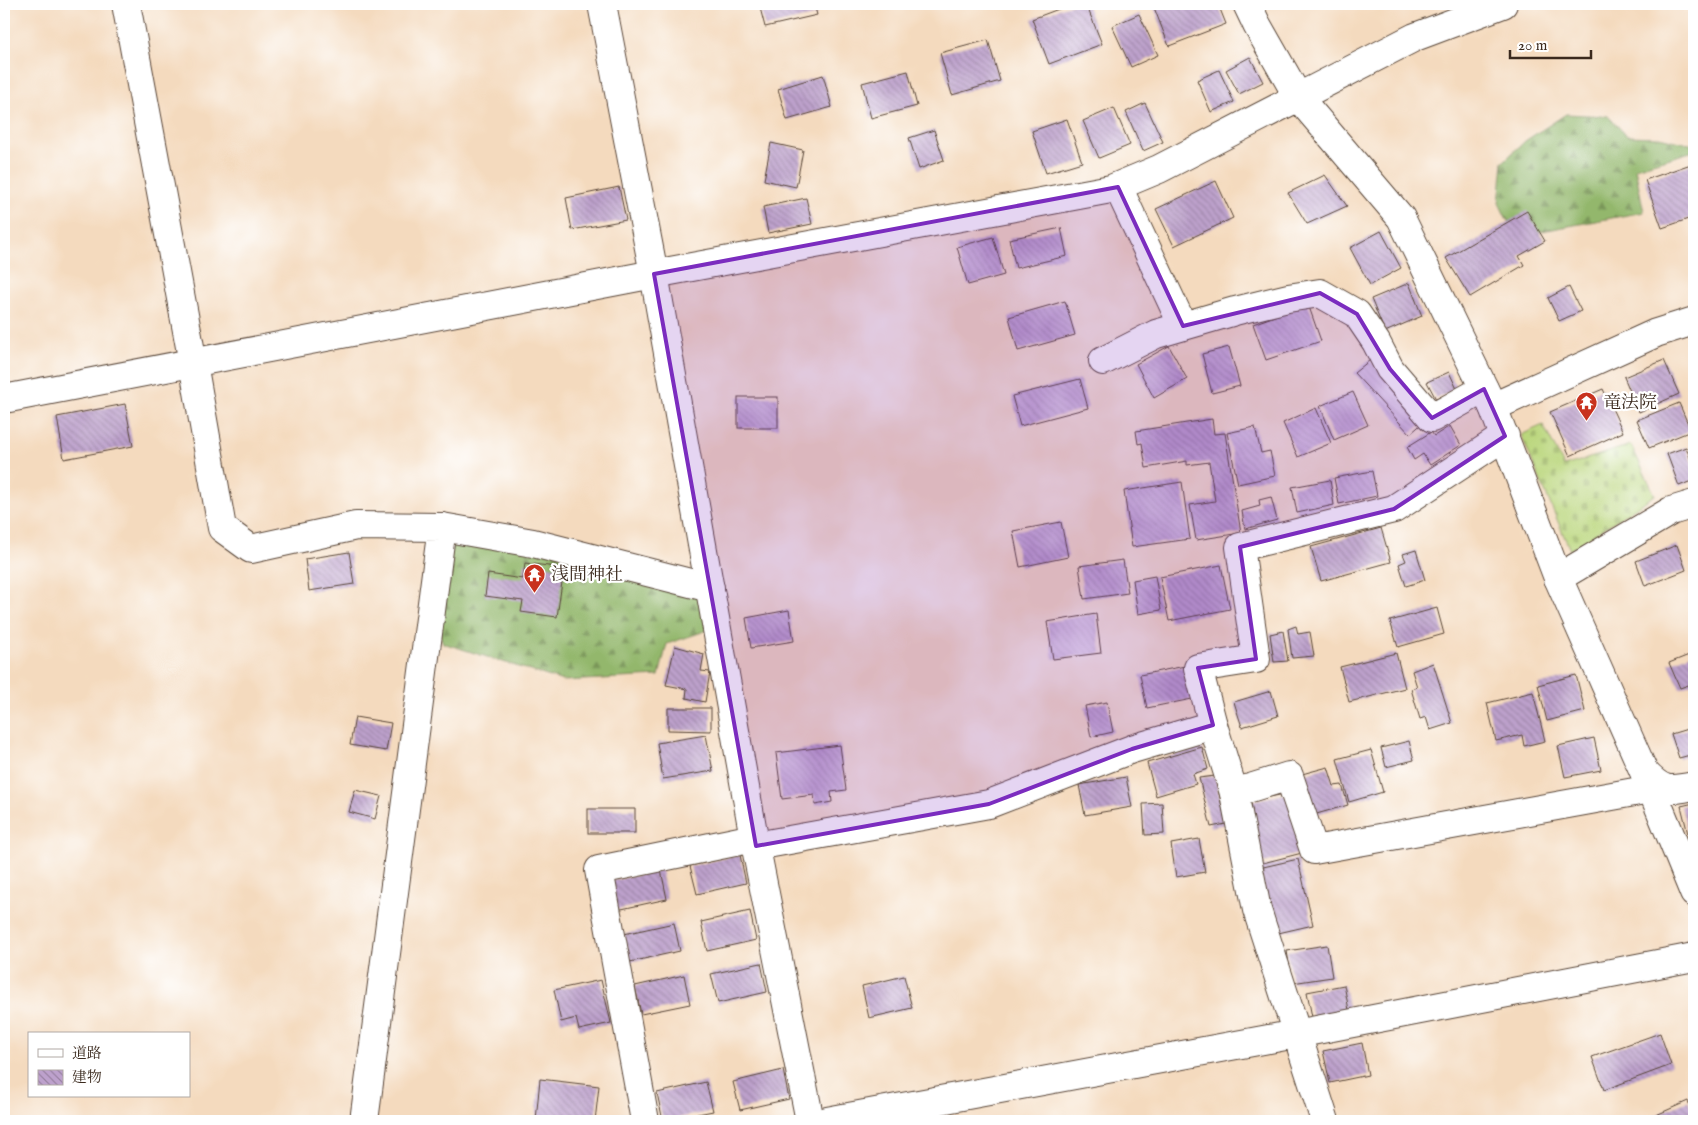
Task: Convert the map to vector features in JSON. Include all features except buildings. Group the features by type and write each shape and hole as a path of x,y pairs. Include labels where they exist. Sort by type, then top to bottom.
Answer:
{"street":[{"path":"126,4 222,528 251,549 356,526 442,527 533,543 710,588"},
{"path":"602,4 654,274 755,842 810,1121"},
{"path":"1247,4 1298,97 1401,218 1488,398 1558,578 1648,781 1694,892"},
{"path":"4,398 654,274 1084,195 1118,187 1159,169 1415,37 1503,4"},
{"path":"1118,187 1183,326"},
{"path":"1103,361 1156,334 1270,302 1320,293 1357,314 1376,342 1390,369 1432,418 1656,333 1694,321"},
{"path":"1325,1121 1257,910 1234,793 1198,668 1256,659 1240,547 1394,509 1504,436"},
{"path":"1558,578 1671,511 1694,504"},
{"path":"364,1121 442,527"},
{"path":"645,1121 598,870 988,804 1132,749 1213,725"},
{"path":"1234,793 1289,776 1314,850 1648,781 1657,786 1674,790 1694,786"},
{"path":"827,1121 1296,1034 1694,957"}],"highlighted area":[{"path":"1118,187 1183,326 1320,293 1357,314 1390,369 1432,418 1484,389 1505,436 1394,509 1240,547 1256,659 1198,668 1213,725 1132,749 989,804 756,846 654,274"}],"green space":[{"path":"1566,114 1608,116 1627,136 1659,137 1694,145 1694,151 1635,168 1644,212 1515,236 1499,203 1503,162 1525,141"},
{"path":"1543,425 1564,466 1631,445 1655,495 1570,550 1521,435"},
{"path":"442,527 698,585 708,630 667,644 659,676 563,681 443,643 431,612"}],"place":[{"name":"竜法院","path":"1587,422"},
{"name":"浅間神社","path":"535,594"}]}
